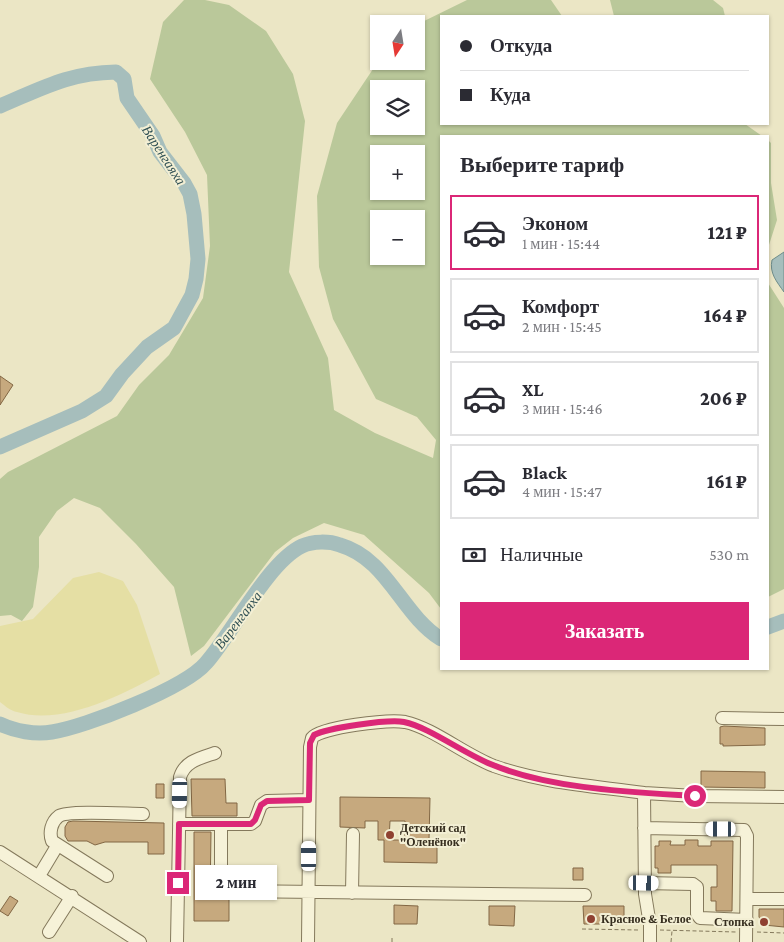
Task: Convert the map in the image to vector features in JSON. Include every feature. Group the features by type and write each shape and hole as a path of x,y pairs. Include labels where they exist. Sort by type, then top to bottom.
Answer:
{"street":[{"path":"722,718 784,719"},
{"path":"308,942 310,747 314,735 326,731 396,721 415,725 493,765 556,782 644,793 695,796 784,797"},
{"path":"177,942 180,777 182,771 192,761 215,753"},
{"path":"644,793 644,883 650,936"},
{"path":"179,824 251,824 255,820 261,805 267,801 309,800"},
{"path":"107,876 57,846 52,841 50,831 55,820 61,815 143,814"},
{"path":"221,825 221,882 226,891 586,895"},
{"path":"644,828 744,830 747,836 747,932 700,918 697,914 697,887 693,884 644,883"},
{"path":"352,893 353,834"},
{"path":"39,876 57,846"},
{"path":"0,852 72,896 140,942"},
{"path":"49,932 72,896"},
{"path":"747,899 784,899"}],"path":[{"path":"582,929 650,936 672,930 784,933"},
{"path":"671,942 672,930"},
{"path":"392,937 392,942"}],"green space":[{"path":"184,0 205,0 229,5 266,31 293,74 305,121 289,272 328,358 334,410 375,433 433,458 436,440 417,417 376,399 333,319 319,267 317,196 337,123 372,70 425,70 425,21 467,0 551,0 561,15 440,15 440,125 746,125 761,135 440,135 440,608 429,593 364,535 324,523 293,538 275,552 204,646 191,656 174,587 136,544 100,508 74,498 57,511 39,537 39,567 33,607 22,621 11,615 0,616 0,479 8,472 117,416 139,385 169,355 203,298 210,246 207,175 185,132 150,79 163,22"},
{"path":"610,0 713,0 723,8 725,15 614,15"},
{"path":"769,141 771,143 771,183 777,220 769,245"},
{"path":"769,285 784,308 784,589 769,596"}],"sand":[{"path":"99,572 123,581 137,605 160,674 110,699 72,712 35,715 8,708 0,702 0,626 33,619 73,578"}],"water":[{"path":"784,252 784,292 774,277 771,265 772,260"}],"building":[{"path":"0,376 13,385 0,405"},
{"path":"720,727 765,728 765,745 723,746 723,744 720,744"},
{"path":"701,771 765,772 765,788 701,787"},
{"path":"191,779 225,779 226,803 237,803 237,816 192,816"},
{"path":"156,784 164,784 164,798 156,798"},
{"path":"340,797 430,798 429,840 437,840 437,863 384,862 384,840 378,840 378,821 365,821 365,828 340,827","holes":["390,821 405,821 405,840 389,840"]},
{"path":"68,822 164,823 164,854 148,854 148,842 105,842 95,845 87,841 68,841 65,836 65,827"},
{"path":"194,832 211,832 210,899 229,899 229,921 194,921"},
{"path":"685,840 698,840 698,846 711,846 711,841 733,841 732,911 716,911 716,901 711,901 711,887 717,887 717,865 671,865 671,873 658,873 658,868 655,868 655,846 659,846 659,841 671,841 670,845 685,845"},
{"path":"573,868 583,868 583,880 573,880"},
{"path":"10,896 18,901 8,916 0,911"},
{"path":"394,905 418,906 417,924 394,924"},
{"path":"489,906 515,906 514,926 489,925"},
{"path":"583,906 624,906 624,924 584,924"},
{"path":"759,909 784,909 784,927 764,925 759,917"}],"waterway":[{"name":"Варенгаяха","path":"0,106 70,78 116,72 124,79 127,98 153,136 160,152 184,183 190,194 194,214 198,259 192,295 174,328 147,347 122,374 106,396 82,411 0,447"},
{"name":"Варенгаяха","path":"0,724 12,729 32,733 46,733 67,729 110,715 178,684 206,663 276,567 289,554 302,546 316,542 340,545 356,552 370,562 383,574 415,616 440,638"},
{"name":"Варенгаяха","path":"769,627 784,621"}],"place":[{"name":"Детский сад \"Оленёнок\"","path":"390,835"},
{"name":"Красное & Белое","path":"591,919"},
{"name":"Стопка","path":"764,922"}],"route":[{"path":"178,883 179,824 251,824 255,820 261,805 267,801 309,800 310,743 314,735 326,731 383,722 404,722 415,725 493,765 522,774 556,782 644,793 695,796"}]}
